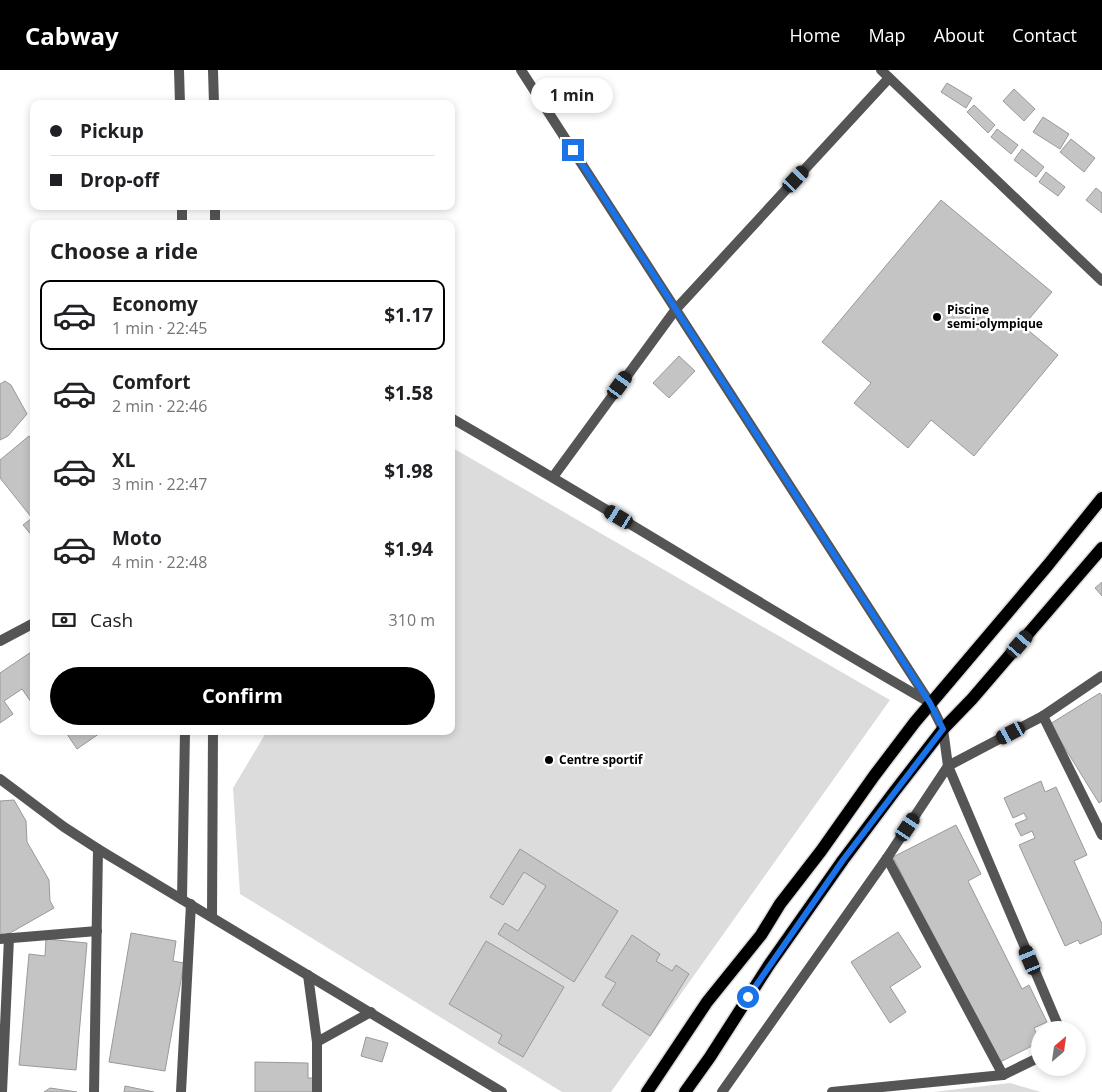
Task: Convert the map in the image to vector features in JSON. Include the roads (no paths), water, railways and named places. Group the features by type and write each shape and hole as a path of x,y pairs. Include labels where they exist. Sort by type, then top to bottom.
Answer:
{"main road":[{"path":"647,1092 707,1002 761,935 780,904 821,851 874,776 930,703 1048,565 1102,498"},
{"path":"685,1092 710,1058 769,965 843,860 943,729 972,699 1102,548"}],"street":[{"path":"179,70 180,100"},
{"path":"213,70 214,100"},
{"path":"521,70 930,703 943,729 948,766 1056,1021"},
{"path":"881,70 1102,281"},
{"path":"553,477 676,309 889,78"},
{"path":"455,420 930,703"},
{"path":"0,641 30,625"},
{"path":"722,1092 887,858 948,766 1043,716 1102,676"},
{"path":"1043,716 1102,835"},
{"path":"181,1092 186,901 185,735"},
{"path":"212,917 213,735"},
{"path":"0,779 64,827 98,849 502,1092"},
{"path":"94,1092 98,849"},
{"path":"887,858 1003,1075"},
{"path":"2,1092 5,939 97,931"},
{"path":"308,975 317,1042 317,1092"},
{"path":"317,1042 370,1012"},
{"path":"832,1092 1003,1075 1031,1061"}],"place":[{"name":"Piscine semi-olympique","path":"937,317"},
{"name":"Centre sportif","path":"549,760"}]}
